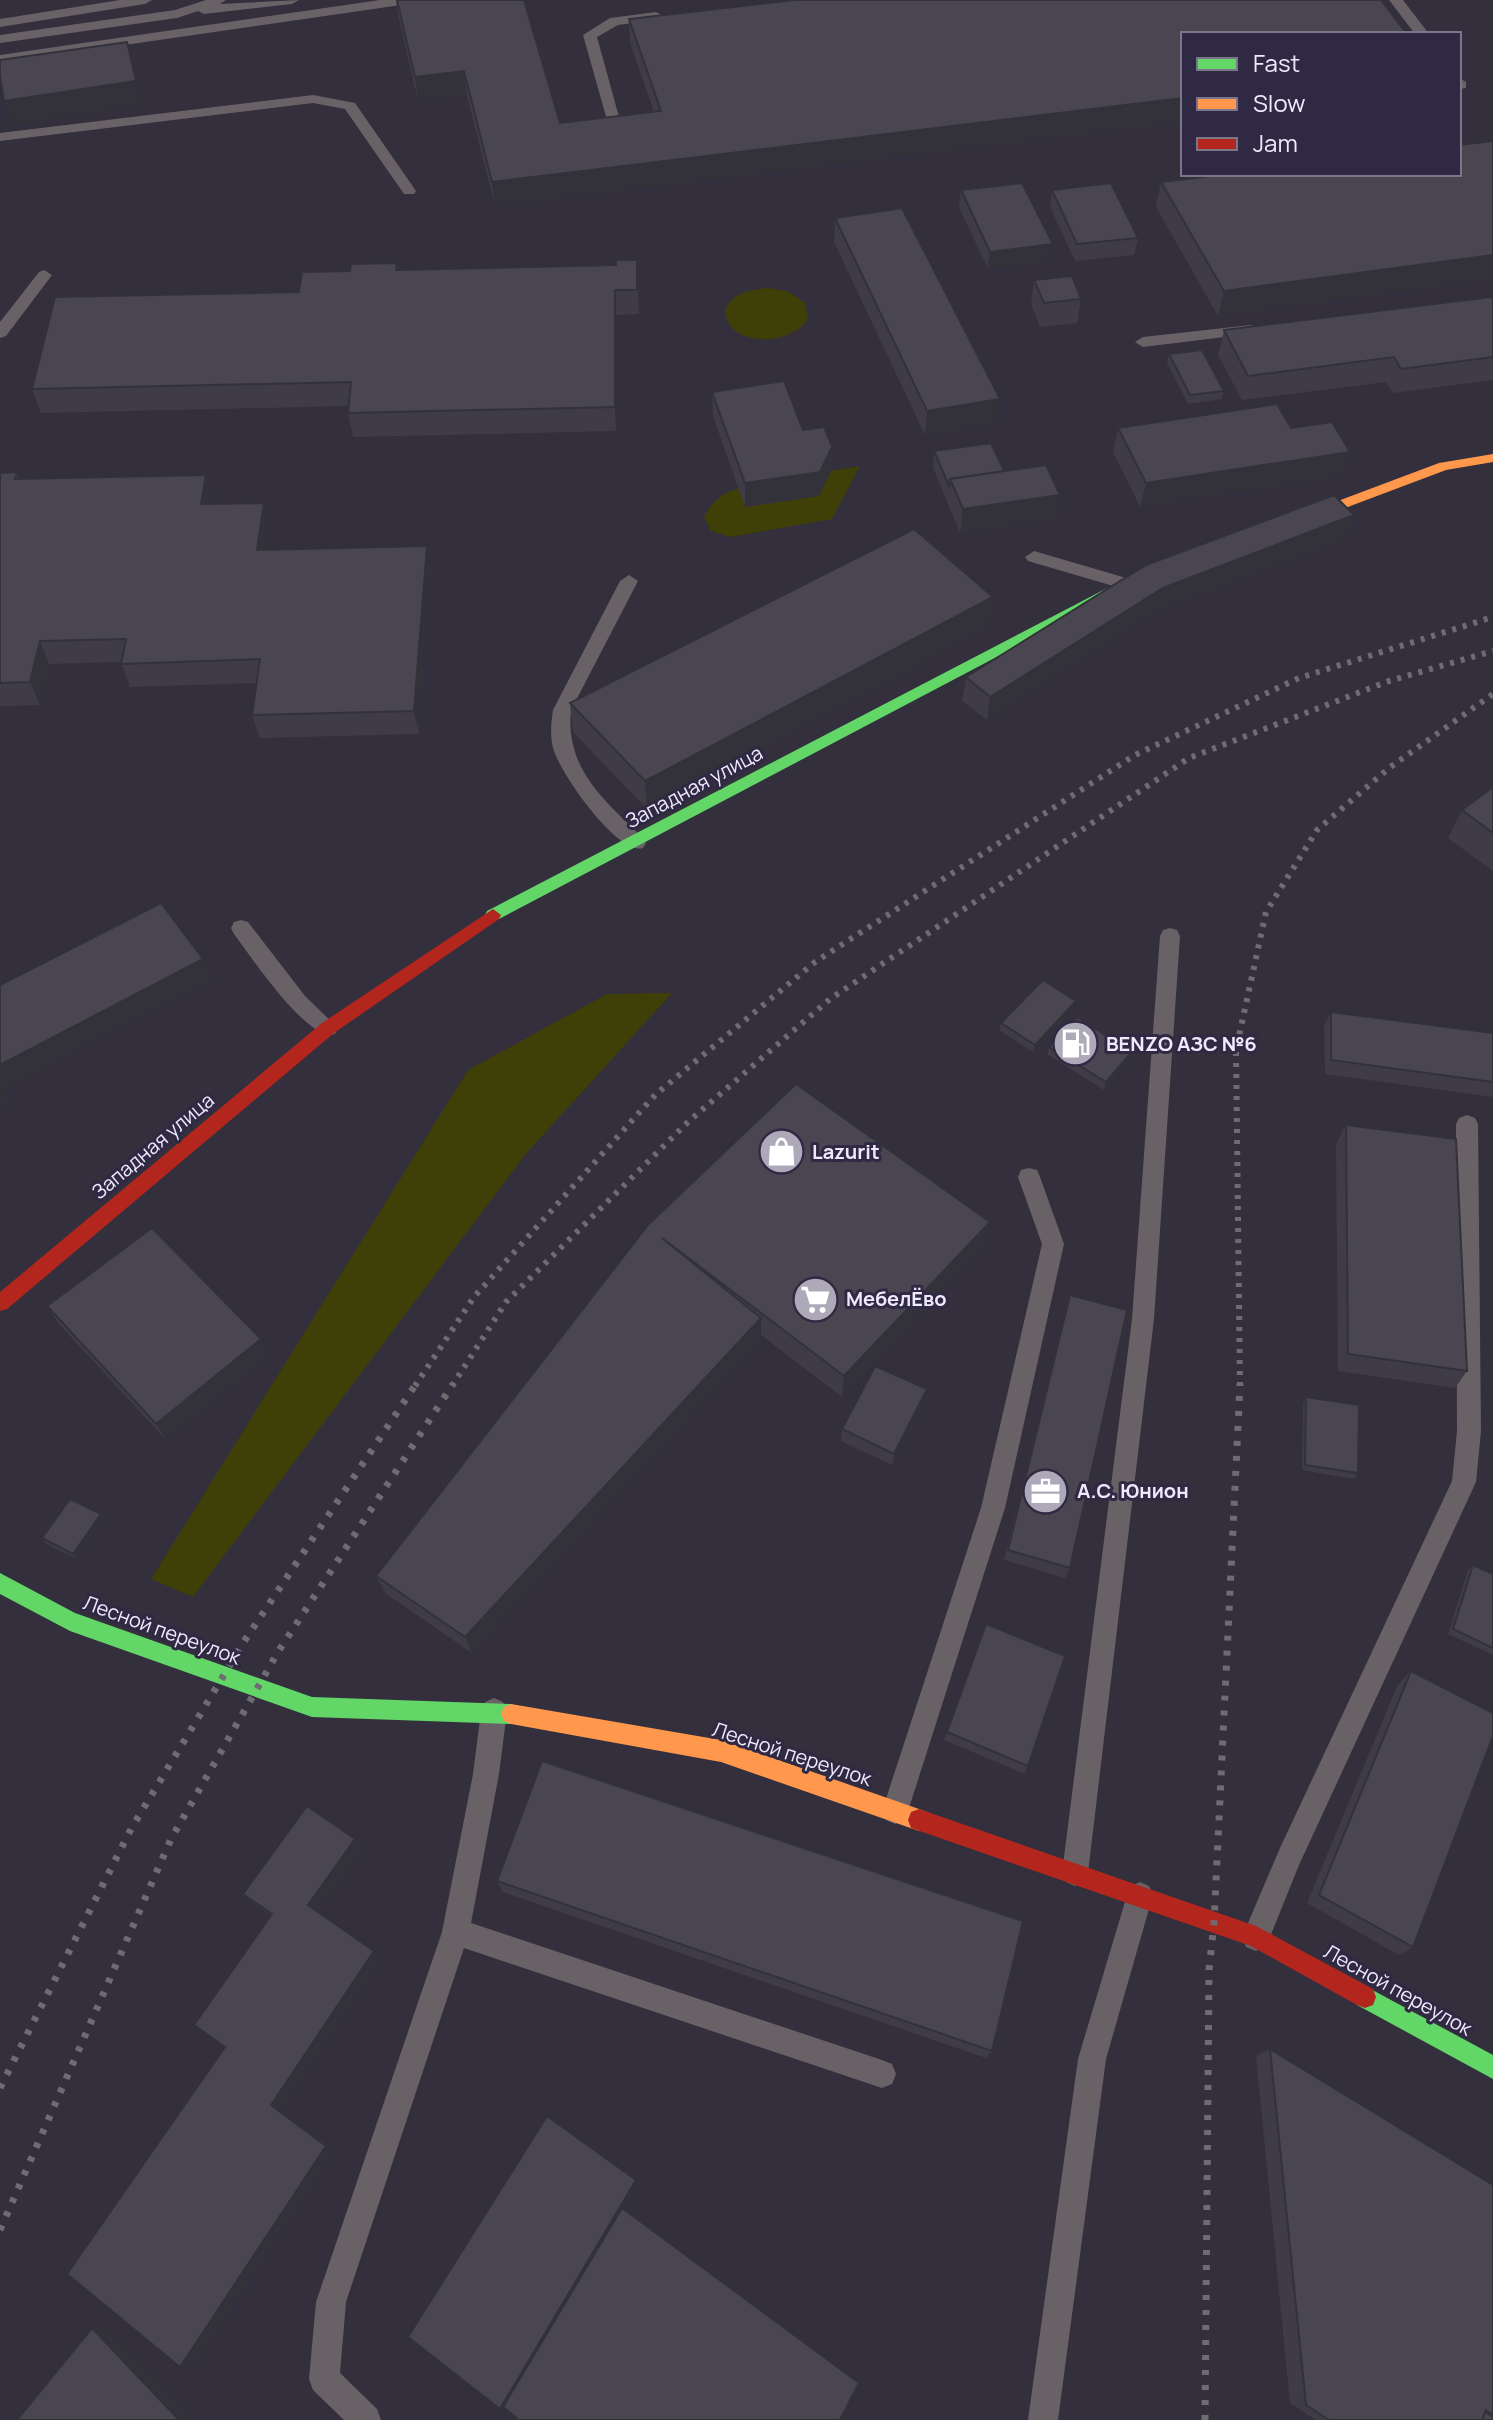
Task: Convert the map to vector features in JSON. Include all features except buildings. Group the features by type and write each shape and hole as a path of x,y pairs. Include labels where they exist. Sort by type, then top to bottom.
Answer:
{"street":[{"path":"1271,530 1444,466 1493,458"},
{"name":"Западная улица","path":"0,1303 328,1028 485,919 1134,581"},
{"name":"Лесной переулок","path":"0,1583 70,1621 312,1707 494,1711 721,1751 1256,1937 1493,2068"}],"lane":[{"path":"0,23 141,0"},
{"path":"0,39 219,0"},
{"path":"175,7 292,0"},
{"path":"0,59 408,0"},
{"path":"1396,0 1420,32"},
{"path":"612,117 590,35 615,21 674,14"},
{"path":"0,137 313,99 350,106 409,191"},
{"path":"0,333 44,275"},
{"path":"1143,342 1270,328"},
{"path":"1034,557 1134,581"},
{"path":"629,581 562,710 557,728 565,760 598,805 636,843"},
{"path":"241,928 298,1002 328,1028"},
{"path":"1075,1873 1143,1319 1170,936"},
{"path":"1256,1937 1289,1857 1464,1482 1469,1431 1467,1124"},
{"path":"895,1811 993,1508 1053,1244 1029,1177"},
{"path":"366,2420 324,2379 331,2302 456,1932 486,1774 494,1711"},
{"path":"1043,2420 1092,2059 1140,1895"},
{"path":"456,1932 882,2074"}],"shaded area":[{"path":"770,288 789,292 805,303 808,318 790,334 776,338 749,337 737,332 729,323 725,311 728,305 743,293"},
{"path":"860,466 832,519 730,537 711,531 704,517 726,493 754,487 818,496 831,471"},
{"path":"672,993 525,1155 193,1597 151,1579 468,1070 607,994"}],"railway":[{"path":"415,1386 474,1297 655,1095 815,962 1135,755 1299,678 1493,617"},
{"path":"452,1386 506,1302 688,1122 830,999 1189,758 1389,681 1493,651"},
{"path":"1240,1384 1236,1050 1266,912 1317,830 1389,768 1493,694"},
{"path":"0,2088 131,1829 245,1640 416,1384"},
{"path":"0,2230 171,1839 278,1652 453,1384"},
{"path":"1205,2420 1209,1970 1214,1923 1240,1384"}],"traffic: fast":[{"path":"493,915 1117,588"},
{"path":"0,1583 70,1621 312,1707 511,1714"},
{"path":"1365,1997 1493,2068"}],"traffic: slow":[{"path":"1287,525 1444,466 1493,458"},
{"path":"511,1714 721,1751 919,1820"}],"traffic: jam":[{"path":"0,1303 328,1028 493,915"},
{"path":"919,1820 1256,1937 1365,1997"}],"place":[{"name":"BENZO АЗС №6","path":"1075,1044"},
{"name":"Lazurit","path":"781,1152"},
{"name":"МебелЁво","path":"815,1299"},
{"name":"А.С. Юнион","path":"1046,1491"}]}
